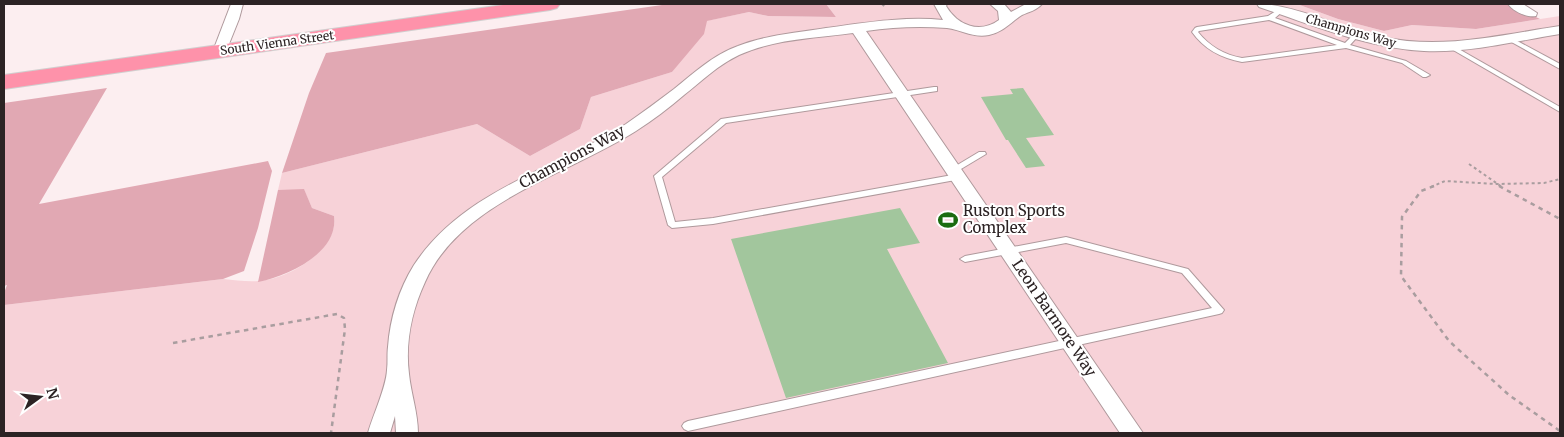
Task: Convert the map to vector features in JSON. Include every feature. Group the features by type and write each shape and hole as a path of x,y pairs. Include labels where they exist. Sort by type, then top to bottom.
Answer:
{"highway":[{"name":"South Vienna Street","path":"4,82 550,4"}],"street":[{"path":"220,51 233,19 236,4"},
{"path":"996,4 1004,10 1006,21"},
{"name":"Champions Way","path":"406,433 398,371 400,339 405,309 411,290 422,269 438,246 477,211 504,193 594,150 630,128 725,57 759,43 893,23 922,22 954,25 972,31 986,31 1000,27 1017,13 1036,4"},
{"name":"Champions Way","path":"1263,4 1357,34 1402,45 1450,46 1560,30"},
{"path":"1514,4 1531,13"},
{"name":"Champions Way","path":"893,23 935,6 954,25"},
{"name":"Leon Barmore Way","path":"857,28 1132,433"},
{"name":"Champions Way","path":"379,433 398,371"}],"lane":[{"path":"1281,10 1270,18 1197,29 1195,32 1218,52 1233,59 1242,60 1346,46 1357,34"},
{"path":"1270,18 1346,46 1404,62 1426,75"},
{"path":"1508,38 1560,67"},
{"path":"1450,46 1560,110"},
{"path":"934,89 724,121 658,176 672,225 713,222 956,174 982,154"},
{"path":"1549,103 1560,101"},
{"path":"688,426 1219,310 1185,271 1066,240 965,259"}],"path":[{"path":"882,4 885,7"},
{"path":"1469,164 1496,184 1560,219"},
{"path":"1560,179 1544,183 1496,184 1445,181 1421,191 1402,217 1401,276 1449,341 1510,395 1560,432"},
{"path":"173,343 337,314 344,318 345,329 331,433"}],"shaded area":[{"path":"669,4 826,4 836,17 768,16 749,12 707,21 704,34 672,72 591,97 580,129 530,156 477,124 282,173 309,93 326,53"},
{"name":"Ruston Sports Complex","path":"826,4 1297,4 1338,19 1384,31 1412,25 1476,29 1560,16 1560,433 4,433 4,305 223,279 258,281 283,275 297,269 320,251 328,240 333,228 334,216 312,208 304,190 278,190 282,173 477,124 530,156 580,129 591,97 672,72 706,21 749,12 768,16 836,17"},
{"path":"1297,4 1509,4 1540,19 1476,29 1412,25 1384,31 1338,19"},
{"path":"107,88 39,204 268,161 272,171 258,228 244,271 223,279 4,305 4,293 7,285 4,286 4,103"},
{"path":"304,189 312,208 334,216 333,229 328,241 320,252 309,261 283,274 258,282 278,190"}],"building":[{"path":"1023,88 1054,135 1026,138 1045,166 1026,168 1008,140 1006,140 981,97 1013,94 1010,89"},
{"path":"900,208 920,243 887,249 948,363 786,398 731,239"}],"place":[{"name":"Ruston Sports Complex","path":"948,220"}]}
